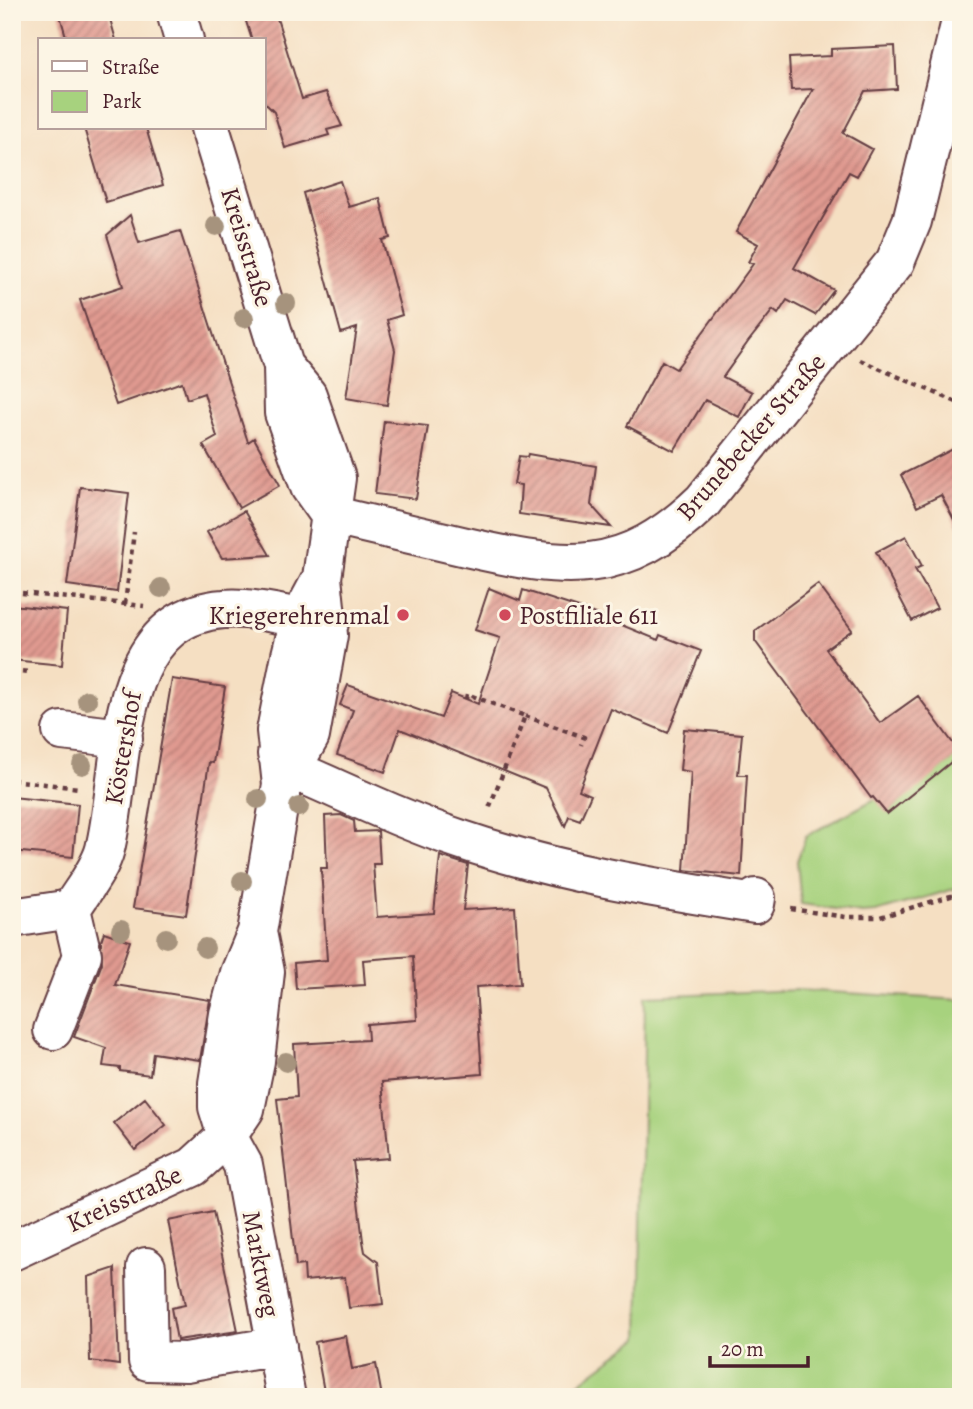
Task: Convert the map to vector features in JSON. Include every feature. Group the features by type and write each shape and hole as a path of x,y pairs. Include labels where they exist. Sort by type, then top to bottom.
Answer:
{"street":[{"path":"176,12 183,38"},
{"name":"Brunebecker Straße","path":"330,515 530,561 577,564 624,555 667,531 703,501 895,262 905,242 961,21"},
{"name":"Kreisstraße","path":"211,130 283,366 284,413 310,487 330,515 314,621 310,736 284,769 257,932 234,993 220,1069 218,1107 227,1136"},
{"name":"Köstershof","path":"71,909 104,852 129,701 145,658 156,642 183,619 224,609 314,621"},
{"path":"62,732 123,738"},
{"path":"284,769 475,844 533,862 629,884 756,901"},
{"path":"12,918 71,909 82,956 53,1030"},
{"name":"Kreisstraße","path":"12,1251 193,1167 213,1152 227,1136 245,1109 277,1016 257,932"},
{"name":"Marktweg","path":"227,1136 243,1165 286,1397"},
{"path":"146,1267 148,1362 186,1362 277,1346"}],"path":[{"path":"831,344 874,368 941,393 961,404"},
{"path":"125,604 134,532"},
{"path":"12,592 166,609 183,619"},
{"path":"12,670 29,672"},
{"path":"466,699 467,694 584,737 580,745"},
{"path":"475,844 525,716"},
{"path":"12,780 114,792"},
{"path":"756,901 873,918 961,893"}],"green space":[{"path":"961,735 961,887 876,912 862,913 801,904 797,861 806,836 875,799"},
{"path":"797,990 961,1000 961,1397 560,1397 639,1338 645,996"}],"building":[{"path":"59,12 108,12 115,38 66,38"},
{"path":"243,12 275,12 302,99 326,92 342,126 327,130 329,135 285,148 274,112 266,104 266,38 251,38"},
{"path":"895,46 897,89 865,91 843,133 872,149 857,176 849,172 794,268 834,290 815,315 787,300 778,314 773,310 748,342 723,377 752,392 739,417 705,400 674,451 627,426 662,361 676,369 753,264 748,262 758,244 736,232 813,89 791,90 789,58 831,56 831,49"},
{"path":"85,130 147,130 163,185 106,202"},
{"path":"340,181 349,207 380,198 390,238 382,240 402,315 387,320 395,350 387,405 346,398 357,328 341,333 303,193"},
{"path":"130,215 139,243 180,231 248,442 254,438 280,485 239,508 203,445 217,437 204,393 187,399 182,382 116,405 80,300 123,286 107,235"},
{"path":"384,421 428,426 416,499 375,494"},
{"path":"961,445 961,533 941,495 917,507 901,475"},
{"path":"528,454 596,466 591,505 611,527 519,514 521,485 514,484 519,456 527,457"},
{"path":"80,487 129,493 117,592 67,585"},
{"path":"244,511 270,555 222,558 207,532"},
{"path":"906,536 922,566 915,569 937,608 912,621 876,552"},
{"path":"818,584 852,630 826,649 880,723 918,696 961,754 887,814 873,797 871,798 755,641 755,631"},
{"path":"489,588 520,601 523,590 585,610 658,640 660,635 701,651 668,733 611,709 579,790 591,795 580,820 569,816 565,826 546,788 400,729 385,772 337,755 353,710 340,705 348,685 441,718 451,693 478,704 500,638 475,630"},
{"path":"12,605 67,611 62,665 12,660"},
{"path":"172,679 225,687 213,763 209,762 186,915 133,908"},
{"path":"684,729 742,734 738,775 747,775 741,876 684,870 691,772 680,770"},
{"path":"12,797 78,804 73,857 12,851"},
{"path":"341,815 354,821 355,832 378,831 380,864 373,864 377,917 434,913 440,856 468,865 463,910 515,907 520,984 476,987 482,1074 382,1082 389,1158 353,1161 365,1252 378,1262 383,1304 349,1308 345,1277 305,1281 304,1265 296,1266 277,1099 297,1097 294,1044 368,1040 367,1024 417,1020 413,956 363,960 365,985 296,989 294,963 327,960 321,868 327,868 325,816"},
{"path":"104,932 130,941 115,985 210,1000 200,1060 153,1053 150,1075 120,1071 120,1068 103,1066 106,1048 74,1037 102,963 101,941"},
{"path":"145,1098 166,1125 135,1150 114,1123"},
{"path":"213,1212 238,1331 177,1340 171,1308 185,1305 168,1221"},
{"path":"115,1268 119,1365 90,1361 88,1277"},
{"path":"346,1336 352,1369 376,1364 382,1397 325,1397 315,1342"}],"place":[{"name":"Kriegerehrenmal","path":"403,615"},
{"name":"Postfiliale 611","path":"505,615"}]}
